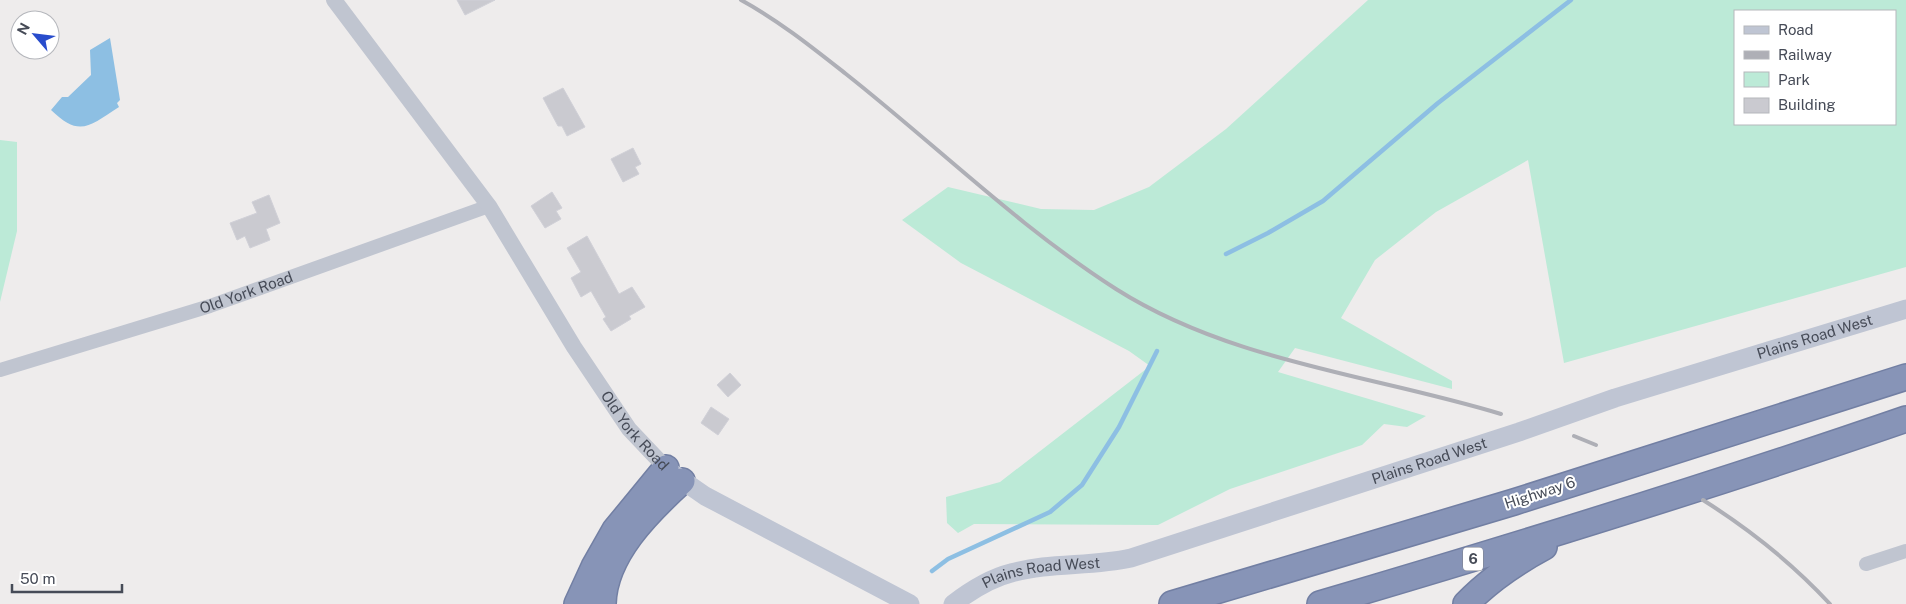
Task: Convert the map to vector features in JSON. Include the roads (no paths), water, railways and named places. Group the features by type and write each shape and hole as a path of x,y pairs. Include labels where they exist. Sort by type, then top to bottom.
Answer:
{"highway":[{"name":"Highway 6","path":"1172,604 1514,502 1906,377"},
{"name":"6","path":"1320,604 1579,527 1751,473 1906,419"},
{"path":"578,604 594,566 615,530 674,475"},
{"path":"603,604 608,579 615,562 674,475"},
{"path":"1466,604 1477,592 1525,557 1579,527"}],"main road":[{"name":"Plains Road West","path":"954,604 985,584 1010,573 1044,567 1096,564 1131,558 1519,432 1615,398 1906,309"},
{"name":"Old York Road","path":"674,475 910,604"}],"street":[{"name":"Old York Road","path":"334,0 489,206 574,347 629,429 674,475"},
{"name":"Old York Road","path":"0,370 210,306 489,206"},
{"path":"1866,564 1906,551"}],"water":[{"path":"110,38 120,100 117,103 119,107 92,124 77,126 70,124 51,110 62,97 68,97 91,75 90,50"}],"waterway":[{"path":"1226,254 1268,233 1323,201 1438,103 1571,0"},
{"path":"932,571 948,559 1050,512 1082,485 1119,427 1157,351"}],"railway":[{"path":"741,0 782,25 834,64 1012,212 1080,265 1116,289 1160,314 1207,334 1255,350 1501,414"},
{"path":"1574,436 1596,445"},
{"path":"1703,500 1770,548 1830,604"}]}
